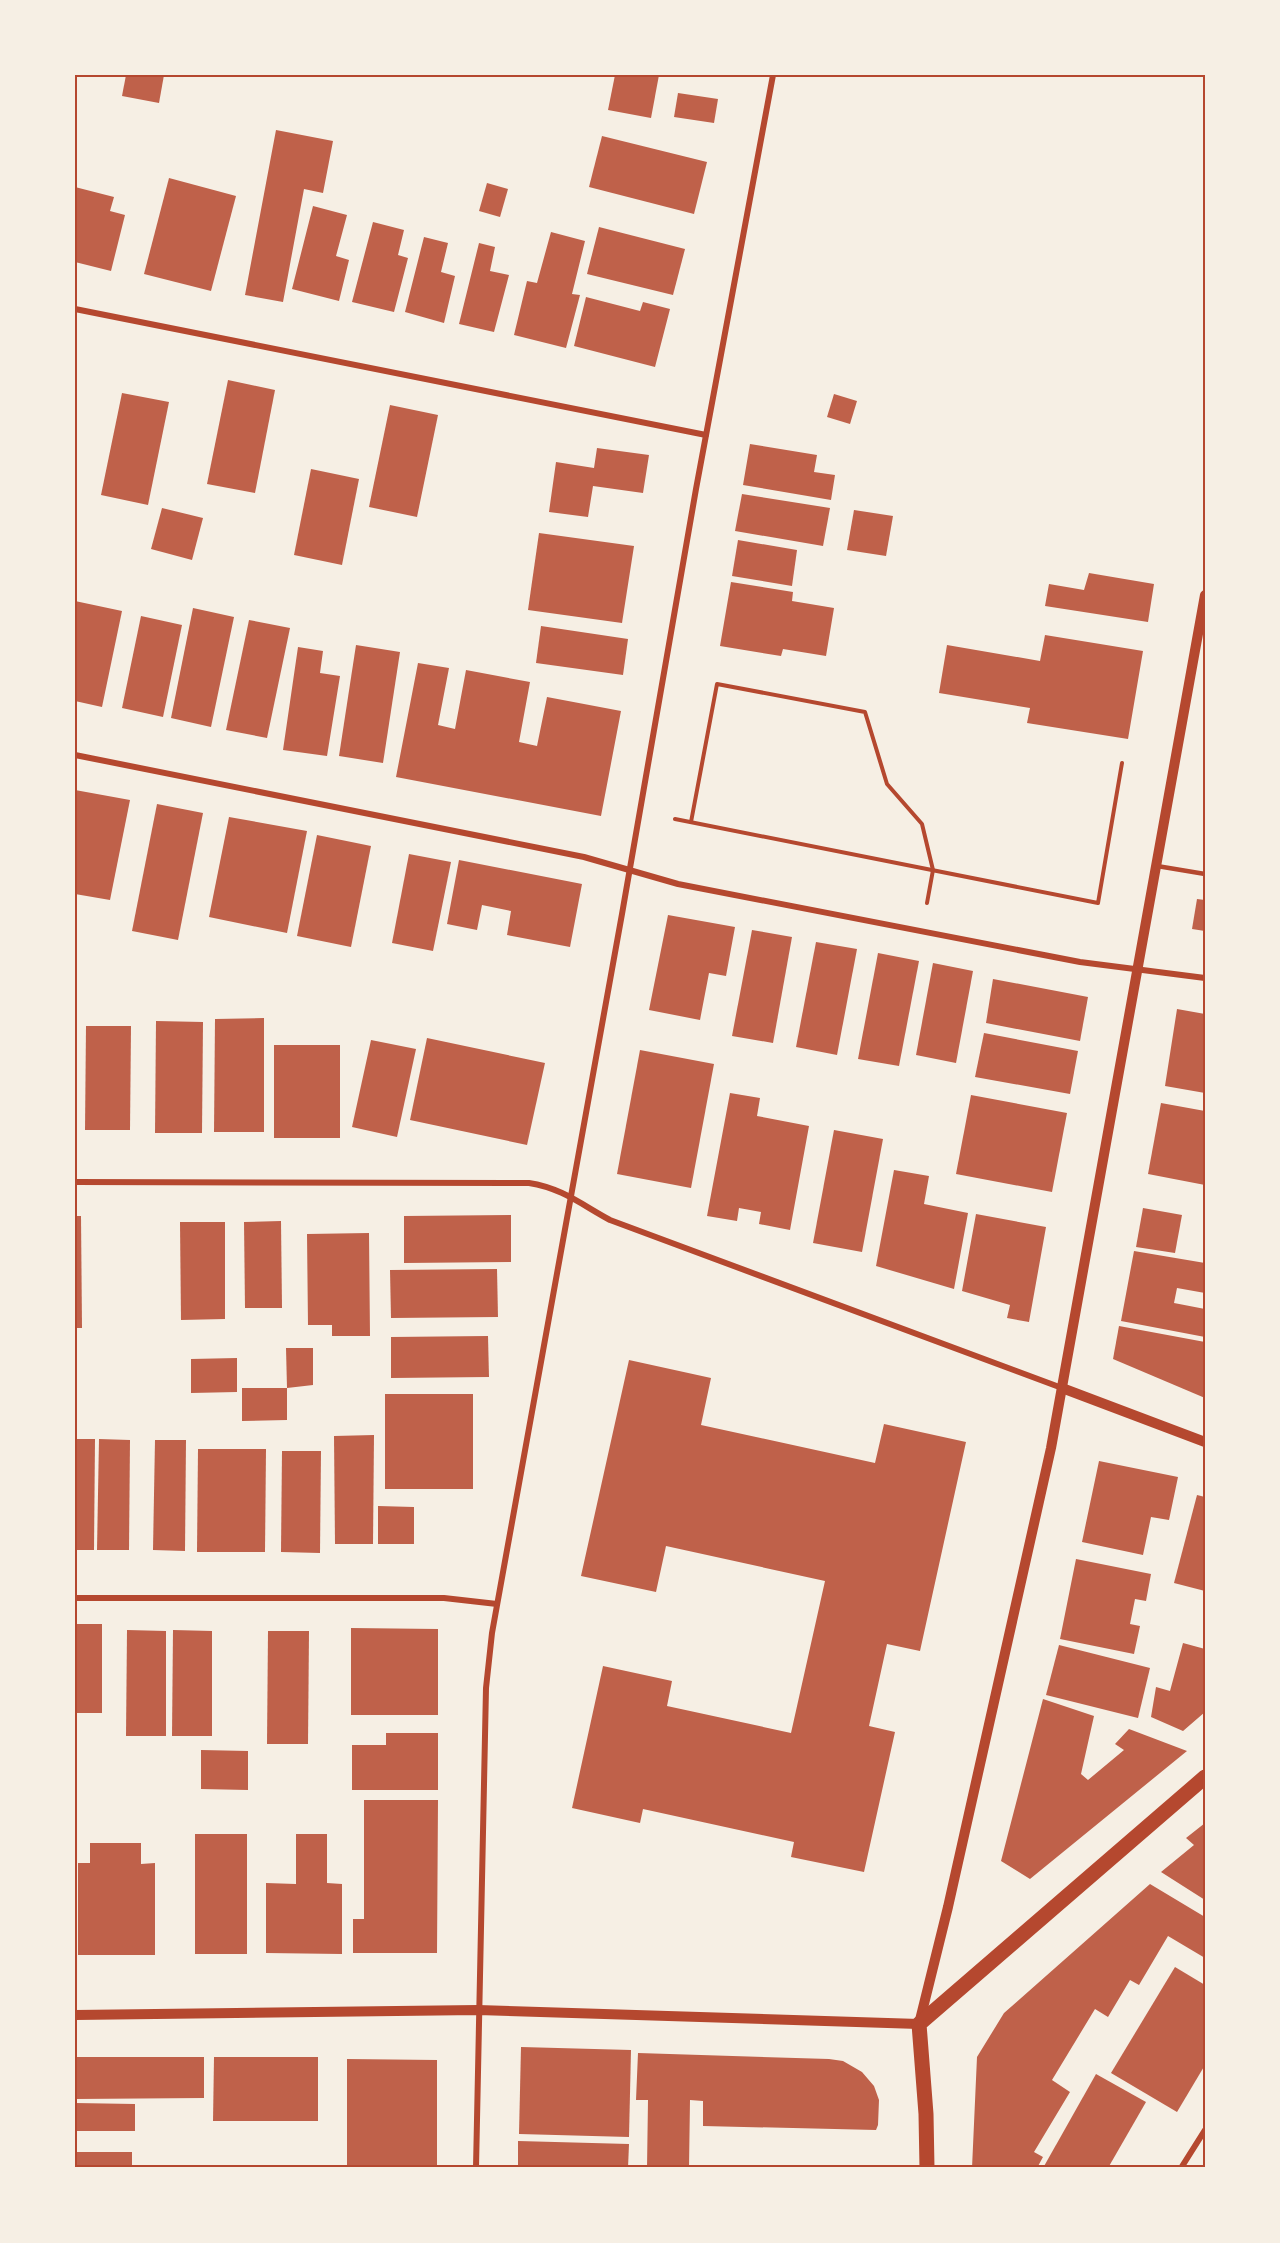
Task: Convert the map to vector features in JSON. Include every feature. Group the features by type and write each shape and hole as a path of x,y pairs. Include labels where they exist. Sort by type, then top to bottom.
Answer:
{"main road":[{"path":"927,2168 926,2114 919,2024 1205,1777"}],"street":[{"path":"476,2168 486,1688 497,1604 706,435 773,75"},
{"path":"75,309 706,435"},
{"path":"75,2015 478,2010 919,2024 948,1907 1051,1448 1205,595"},
{"path":"75,755 572,855 630,869 678,884 1069,959 1205,978"},
{"path":"75,1182 529,1183 558,1190 610,1220 1205,1442"},
{"path":"75,1598 444,1598 497,1604"},
{"path":"1181,2168 1205,2130"}],"lane":[{"path":"1156,866 1205,874"}],"path":[{"path":"691,822 717,684 865,712 887,784 922,824 933,870 927,903"},
{"path":"675,819 1098,903 1122,763"}],"building":[{"path":"126,75 164,75 159,103 122,96"},
{"path":"615,75 659,75 651,118 608,110"},
{"path":"678,93 718,99 714,123 674,117"},
{"path":"276,130 333,141 323,193 304,189 283,302 245,295"},
{"path":"602,136 707,162 694,214 589,187"},
{"path":"169,178 236,196 211,291 144,274"},
{"path":"487,183 508,189 500,217 479,211"},
{"path":"75,187 114,197 110,211 125,215 111,271 75,262"},
{"path":"313,206 347,215 336,256 349,260 339,301 292,289"},
{"path":"373,222 404,230 398,255 408,258 394,312 352,302"},
{"path":"599,227 685,249 673,295 587,274"},
{"path":"551,232 585,241 572,294 580,295 566,348 514,335 527,281 537,283"},
{"path":"424,237 448,243 441,272 455,276 444,323 405,312"},
{"path":"479,243 495,247 490,271 509,275 494,332 459,324"},
{"path":"586,297 640,311 643,302 670,309 655,367 574,346"},
{"path":"228,380 275,390 255,493 207,484"},
{"path":"122,393 169,402 148,505 101,495"},
{"path":"834,394 857,401 850,424 827,417"},
{"path":"390,405 438,415 417,517 369,507"},
{"path":"750,444 817,455 814,472 835,475 831,500 743,485"},
{"path":"597,448 649,455 643,493 593,486 588,517 549,512 556,462 594,468"},
{"path":"311,469 359,479 342,565 294,555"},
{"path":"742,494 830,508 823,546 735,531"},
{"path":"162,508 203,518 192,560 151,549"},
{"path":"854,510 893,516 886,556 847,550"},
{"path":"539,533 634,546 622,623 528,610"},
{"path":"738,540 797,550 792,586 732,576"},
{"path":"1089,573 1154,584 1148,622 1045,606 1049,584 1084,590"},
{"path":"731,582 793,592 792,601 834,608 826,656 783,649 781,656 720,646"},
{"path":"75,601 122,611 102,707 75,701"},
{"path":"193,608 234,617 211,727 171,718"},
{"path":"141,616 182,625 163,717 122,708"},
{"path":"249,620 290,628 267,738 226,730"},
{"path":"541,626 628,639 623,675 536,663"},
{"path":"1045,635 1143,651 1128,739 1027,723 1030,708 939,693 947,645 1040,661"},
{"path":"356,645 400,652 383,763 339,756"},
{"path":"298,647 323,651 320,673 340,676 327,756 283,750"},
{"path":"418,663 449,668 438,725 455,729 466,670 530,682 519,742 537,746 547,697 621,711 601,816 396,777"},
{"path":"75,790 130,800 110,900 75,894"},
{"path":"157,804 203,813 178,940 132,931"},
{"path":"229,817 307,831 287,933 209,917"},
{"path":"317,835 371,846 351,947 297,936"},
{"path":"409,854 451,862 433,951 392,943"},
{"path":"459,860 582,884 570,947 507,935 511,911 482,905 477,930 447,924"},
{"path":"1197,899 1205,900 1205,931 1192,929"},
{"path":"668,915 735,927 726,976 709,973 700,1020 649,1010"},
{"path":"752,930 792,937 773,1043 732,1036"},
{"path":"816,942 857,949 837,1055 796,1047"},
{"path":"878,953 919,961 899,1066 858,1059"},
{"path":"933,963 973,971 956,1063 916,1055"},
{"path":"993,979 1088,997 1080,1041 986,1023"},
{"path":"1177,1009 1205,1014 1205,1093 1165,1086"},
{"path":"264,1018 264,1132 214,1132 215,1019"},
{"path":"156,1021 203,1022 202,1133 155,1133"},
{"path":"86,1026 131,1026 130,1130 85,1130"},
{"path":"984,1033 1078,1051 1070,1094 975,1077"},
{"path":"427,1038 545,1063 527,1145 410,1120"},
{"path":"371,1040 416,1049 397,1137 352,1127"},
{"path":"274,1045 340,1045 340,1138 274,1138"},
{"path":"640,1050 714,1064 691,1188 617,1174"},
{"path":"730,1093 760,1098 757,1116 809,1126 790,1230 759,1224 761,1212 739,1208 737,1221 707,1216"},
{"path":"971,1095 1067,1113 1052,1192 956,1174"},
{"path":"1161,1103 1205,1111 1205,1185 1148,1174"},
{"path":"834,1130 883,1139 862,1252 813,1243"},
{"path":"894,1170 929,1176 924,1204 968,1213 954,1289 876,1266"},
{"path":"1143,1208 1182,1215 1175,1253 1136,1247"},
{"path":"976,1214 1046,1227 1029,1322 1007,1318 1010,1305 962,1291"},
{"path":"511,1215 511,1262 404,1263 404,1216"},
{"path":"75,1216 81,1216 82,1328 75,1328"},
{"path":"281,1221 282,1308 245,1308 244,1222"},
{"path":"180,1222 225,1222 225,1319 181,1320"},
{"path":"369,1233 370,1336 332,1336 332,1325 308,1325 307,1234"},
{"path":"1134,1251 1205,1263 1205,1293 1177,1288 1174,1303 1205,1309 1205,1337 1121,1321"},
{"path":"497,1269 498,1317 391,1318 390,1270"},
{"path":"1119,1326 1205,1342 1205,1398 1113,1359"},
{"path":"488,1336 489,1377 391,1378 391,1337"},
{"path":"286,1348 313,1348 313,1385 287,1388"},
{"path":"237,1358 237,1392 191,1393 191,1359"},
{"path":"629,1360 711,1378 701,1425 875,1463 884,1424 966,1442 920,1651 887,1644 869,1726 895,1732 864,1872 791,1857 794,1842 643,1809 640,1823 572,1808 603,1666 672,1681 667,1706 791,1733 825,1581 666,1546 656,1592 581,1576"},
{"path":"242,1388 287,1388 287,1420 242,1421"},
{"path":"385,1394 473,1394 473,1489 385,1489"},
{"path":"374,1435 373,1544 335,1544 334,1436"},
{"path":"75,1439 95,1439 94,1550 75,1550"},
{"path":"99,1439 130,1440 129,1550 97,1550"},
{"path":"155,1440 186,1440 185,1551 153,1550"},
{"path":"198,1449 266,1449 265,1552 197,1552"},
{"path":"282,1451 321,1451 320,1553 281,1552"},
{"path":"1099,1461 1178,1477 1169,1520 1151,1517 1143,1555 1082,1542"},
{"path":"1197,1495 1205,1497 1205,1591 1174,1583"},
{"path":"378,1506 414,1507 414,1544 378,1544"},
{"path":"1076,1559 1151,1574 1146,1601 1135,1599 1130,1624 1140,1626 1134,1654 1060,1639"},
{"path":"75,1624 102,1624 102,1713 75,1713"},
{"path":"351,1628 438,1629 438,1715 351,1715"},
{"path":"127,1630 166,1631 166,1736 126,1736"},
{"path":"173,1630 212,1631 212,1736 172,1736"},
{"path":"268,1631 309,1631 308,1744 267,1744"},
{"path":"1183,1643 1205,1649 1205,1712 1183,1731 1151,1717 1156,1687 1170,1691"},
{"path":"1059,1645 1150,1668 1138,1718 1046,1695"},
{"path":"1043,1699 1094,1716 1081,1774 1088,1780 1124,1750 1115,1744 1129,1729 1187,1751 1030,1879 1001,1861"},
{"path":"386,1733 438,1733 438,1790 352,1790 352,1745 386,1745"},
{"path":"201,1750 248,1751 248,1790 201,1789"},
{"path":"364,1800 438,1800 437,1953 353,1953 353,1919 364,1919"},
{"path":"1205,1823 1205,1900 1161,1872 1194,1845 1186,1838"},
{"path":"195,1834 247,1834 247,1954 195,1954"},
{"path":"296,1834 327,1834 327,1883 342,1884 342,1954 266,1953 266,1883 296,1884"},
{"path":"90,1843 141,1843 141,1864 155,1863 155,1955 78,1955 78,1863 90,1863"},
{"path":"1150,1884 1205,1917 1205,1958 1168,1936 1139,1985 1130,1980 1108,2017 1095,2009 1052,2080 1070,2092 1034,2152 1043,2157 1037,2168 972,2168 977,2057 1004,2013"},
{"path":"1175,1967 1205,1985 1205,2065 1177,2112 1111,2073"},
{"path":"521,2047 631,2050 629,2137 519,2134"},
{"path":"638,2053 843,2061 862,2072 874,2086 879,2100 878,2125 876,2130 703,2126 703,2101 690,2100 689,2168 647,2168 648,2100 636,2100"},
{"path":"75,2057 204,2057 204,2098 75,2099"},
{"path":"214,2057 318,2057 318,2121 213,2121"},
{"path":"347,2059 437,2060 437,2168 347,2168"},
{"path":"1096,2074 1146,2102 1108,2168 1043,2168"},
{"path":"75,2103 135,2104 135,2131 75,2131"},
{"path":"518,2141 629,2144 628,2168 518,2168"},
{"path":"75,2152 132,2152 132,2168 75,2168"}]}
